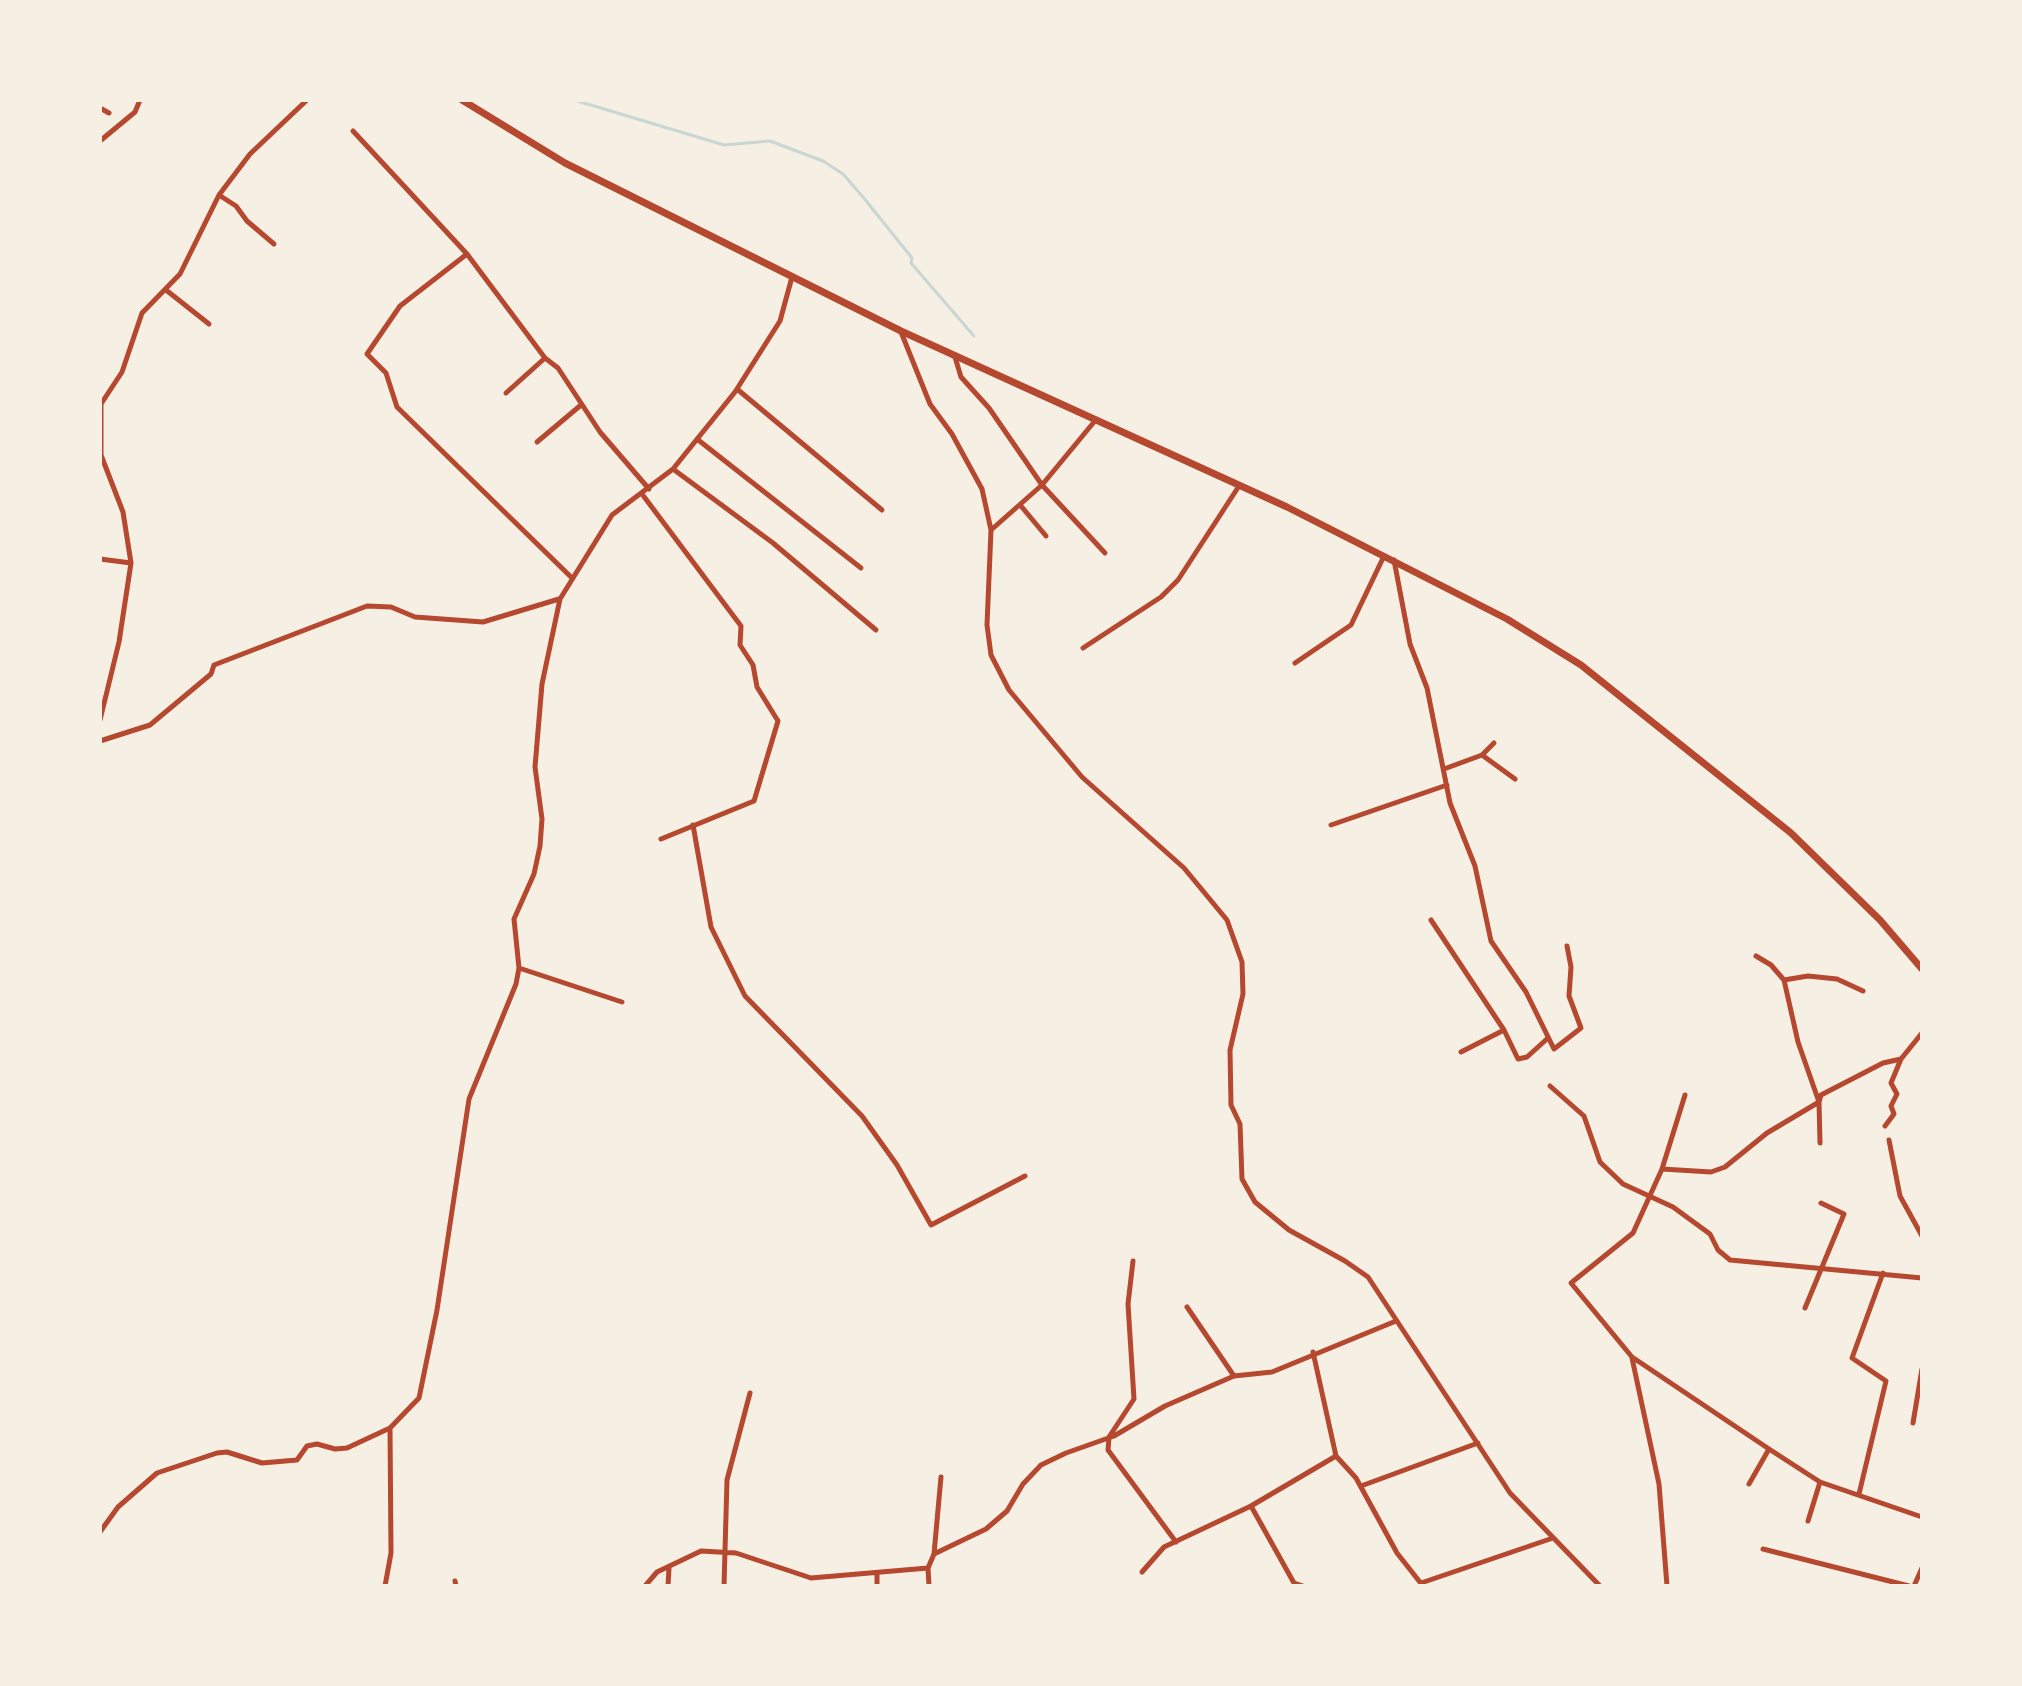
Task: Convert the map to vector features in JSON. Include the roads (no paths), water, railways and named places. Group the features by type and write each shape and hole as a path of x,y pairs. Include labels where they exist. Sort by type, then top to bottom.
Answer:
{"main road":[{"path":"462,100 565,163 901,331 1394,559 1507,619 1581,665 1677,738 1827,867 1880,920 1922,969"}],"street":[{"path":"100,141 135,112 140,100"},
{"path":"100,720 119,642 131,563 123,512 101,455 101,404 122,372 142,313 180,274 219,195 250,154 307,100"},
{"path":"100,108 109,113"},
{"path":"353,131 467,254 649,489"},
{"path":"219,195 236,206 247,221 274,244"},
{"path":"467,254 400,306 367,354 386,373 397,407 571,577"},
{"path":"100,1532 118,1507 157,1473 227,1452 262,1463 297,1460 307,1446 347,1448 390,1428 419,1398 437,1310 469,1099 516,984 519,968 514,919 534,874 540,846 542,819 535,767 542,684 560,599 612,515 673,469 737,389 780,321 792,276"},
{"path":"166,290 209,324"},
{"path":"901,331 930,404 952,434 982,489 991,530 987,625 991,655 1009,690 1082,777 1184,868 1227,920 1242,962 1243,994 1230,1050 1231,1105 1240,1124 1242,1179 1255,1202 1289,1230 1368,1277 1510,1493 1600,1586"},
{"path":"955,357 961,377 989,408 1042,485 1105,553"},
{"path":"506,393 545,358"},
{"path":"737,389 882,510"},
{"path":"537,442 581,405"},
{"path":"991,530 1042,485 1094,422"},
{"path":"697,439 861,568"},
{"path":"673,469 773,543 876,630"},
{"path":"1083,648 1161,597 1178,580 1239,486"},
{"path":"642,494 741,626 740,645 753,665 757,687 778,721 754,801 661,839"},
{"path":"1021,506 1046,536"},
{"path":"1295,663 1351,625 1385,555"},
{"path":"100,559 131,563"},
{"path":"1394,559 1410,644 1427,688 1450,803 1475,866 1491,941 1526,992 1554,1049 1581,1028 1569,996 1571,967 1567,946"},
{"path":"100,741 150,725 211,674 214,665 367,606 391,607 415,617 483,622 560,599"},
{"path":"1444,769 1482,755 1494,743"},
{"path":"1482,755 1515,779"},
{"path":"1331,825 1447,785"},
{"path":"693,825 711,927 745,996 862,1116 897,1165 931,1225 1025,1176"},
{"path":"1431,920 1521,1060 1548,1038"},
{"path":"1756,956 1771,965 1784,980 1798,1042 1819,1102"},
{"path":"519,968 622,1002"},
{"path":"1784,980 1808,976 1837,979 1863,991"},
{"path":"1461,1052 1504,1030"},
{"path":"1885,1126 1894,1114 1891,1106 1897,1094 1891,1083 1901,1059 1922,1033"},
{"path":"1820,1143 1821,1095 1883,1063 1901,1059"},
{"path":"1550,1086 1584,1116 1600,1162 1623,1184 1673,1207 1710,1234 1718,1250 1730,1260 1820,1270 1921,1276"},
{"path":"1685,1095 1662,1169 1651,1197 1642,1206 1633,1233 1571,1283 1632,1357 1769,1449 1820,1482 1922,1517"},
{"path":"1662,1169 1711,1172 1725,1167 1767,1133 1819,1102"},
{"path":"1889,1140 1900,1196 1922,1236"},
{"path":"1805,1308 1844,1214 1821,1203"},
{"path":"1133,1261 1128,1304 1134,1399 1109,1437 1108,1450 1176,1542"},
{"path":"1859,1494 1886,1381 1852,1358 1883,1273"},
{"path":"1187,1307 1234,1376"},
{"path":"934,1554 996,1520 1041,1465 1109,1437 1165,1406 1234,1376 1272,1372 1313,1352 1396,1321"},
{"path":"1313,1352 1336,1456 1361,1486 1397,1553 1422,1585 1553,1538"},
{"path":"1632,1357 1659,1484 1667,1586"},
{"path":"1913,1423 1922,1369"},
{"path":"724,1586 727,1480 750,1393"},
{"path":"385,1586 391,1553 390,1428"},
{"path":"1361,1486 1478,1443"},
{"path":"1749,1484 1769,1449"},
{"path":"1142,1572 1164,1547 1251,1506 1336,1456"},
{"path":"929,1586 928,1568 934,1554 941,1477"},
{"path":"1808,1521 1820,1482"},
{"path":"1251,1506 1294,1583 1303,1586"},
{"path":"1763,1549 1912,1586 1922,1568"},
{"path":"645,1586 657,1572 701,1551 726,1553 811,1578 877,1575 928,1568"},
{"path":"668,1586 669,1568"},
{"path":"877,1575 877,1586"},
{"path":"810,1586 811,1578"}],"waterway":[{"path":"574,100 724,145 770,141 823,161 843,174 863,197 912,258 911,263 974,336"}]}
